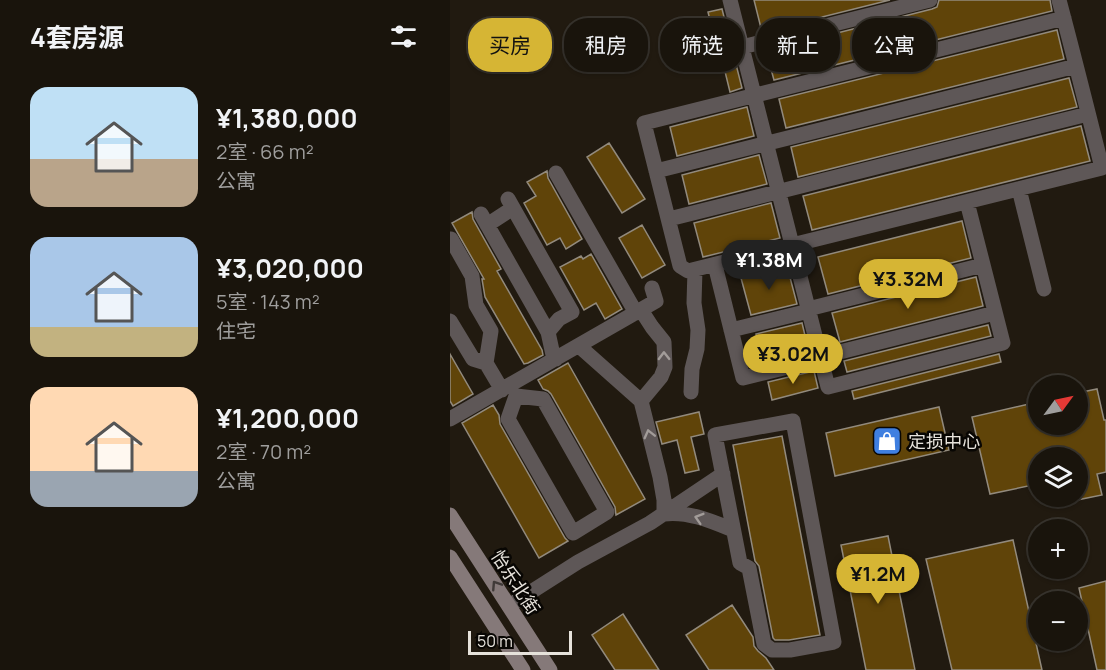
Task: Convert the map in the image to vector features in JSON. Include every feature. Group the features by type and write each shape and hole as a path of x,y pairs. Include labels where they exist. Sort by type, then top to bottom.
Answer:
{"main road":[{"name":"怡乐北街","path":"450,515 550,670"},
{"path":"450,557 524,670"}],"street":[{"path":"730,0 735,18"},
{"path":"744,46 930,0"},
{"path":"1059,0 1064,18 1102,168 688,272 680,266 644,123 1064,18"},
{"path":"744,55 828,387 1003,343 967,202"},
{"path":"656,171 1076,66"},
{"path":"669,219 1088,114"},
{"path":"556,173 638,311 664,342 662,377 640,401"},
{"path":"1019,189 1044,289"},
{"path":"548,332 559,319 572,312 511,204 484,219 548,332 556,359"},
{"path":"451,239 472,276 476,304 491,331 486,363"},
{"path":"715,265 743,378 995,313"},
{"path":"731,330 983,265"},
{"path":"691,392 698,330 694,303 695,270"},
{"path":"450,419 509,390 556,359 656,301 652,288"},
{"path":"450,321 473,359 486,363 509,390 543,399 607,512 573,533 508,419 509,390"},
{"path":"579,346 640,401 660,477 664,514"},
{"path":"793,421 834,642 790,650 772,650 764,644 749,568 740,563 733,530 716,435 793,421"},
{"path":"509,606 578,562 650,523 723,474"},
{"path":"664,514 695,516 733,530"}],"building":[{"path":"754,0 890,0 818,18 758,18"},
{"path":"939,0 1050,0 1052,11 936,40 936,18 896,18 937,7"},
{"path":"722,9 724,18 710,18 708,12"},
{"path":"852,29 852,61 840,64 840,32"},
{"path":"1057,30 1064,59 786,128 779,99 888,72 936,72 936,60"},
{"path":"725,72 738,72 742,88 730,92"},
{"path":"772,72 806,72 774,80"},
{"path":"1069,78 1077,107 798,177 791,147"},
{"path":"747,107 754,136 677,156 670,127"},
{"path":"1081,126 1090,161 812,230 803,196"},
{"path":"609,143 645,199 622,213 587,157"},
{"path":"759,155 767,184 689,204 682,175"},
{"path":"547,171 548,178 582,239 566,249 560,238 547,245 524,203 536,196 527,182"},
{"path":"771,203 780,238 703,257 694,223"},
{"path":"472,212 473,219 501,269 497,271 542,350 543,355 528,363 524,364 485,297 482,279 484,279 452,223"},
{"path":"962,221 971,258 828,294 818,257"},
{"path":"642,225 665,265 642,278 619,238"},
{"path":"591,254 622,309 605,319 596,303 584,310 560,267 581,256 583,259"},
{"path":"787,266 797,304 751,315 741,278"},
{"path":"976,277 983,306 840,342 832,313"},
{"path":"802,323 809,352 763,363 756,334"},
{"path":"988,325 991,336 847,372 844,361"},
{"path":"450,354 473,394 453,406 450,401"},
{"path":"999,354 1001,362 854,399 852,391"},
{"path":"568,363 645,499 616,515 615,507 551,394 543,389 538,380"},
{"path":"814,371 818,388 772,400 768,382"},
{"path":"1097,389 1104,420 1106,420 1106,472 1097,474 1102,495 1088,498 1088,447 1028,447 1028,486 990,494 972,417 1028,404 1028,435 1088,435 1088,391"},
{"path":"493,405 499,415 500,424 568,541 539,558 462,423"},
{"name":"定损中心","path":"939,407 949,450 835,476 826,433"},
{"path":"699,412 704,434 691,437 699,470 685,473 677,440 662,444 656,422"},
{"path":"782,436 820,635 775,640 759,566 755,561 733,445"},
{"path":"888,536 915,670 866,670 841,545"},
{"path":"1013,540 1028,607 1028,651 1038,651 1042,670 952,670 926,559"},
{"path":"1106,581 1106,670 1097,670 1088,629 1088,591 1080,591 1079,588"},
{"path":"732,605 753,637 754,646 774,670 709,670 686,635"},
{"path":"623,614 659,670 615,670 592,635"}],"place":[{"name":"定损中心","path":"887,441"}]}
